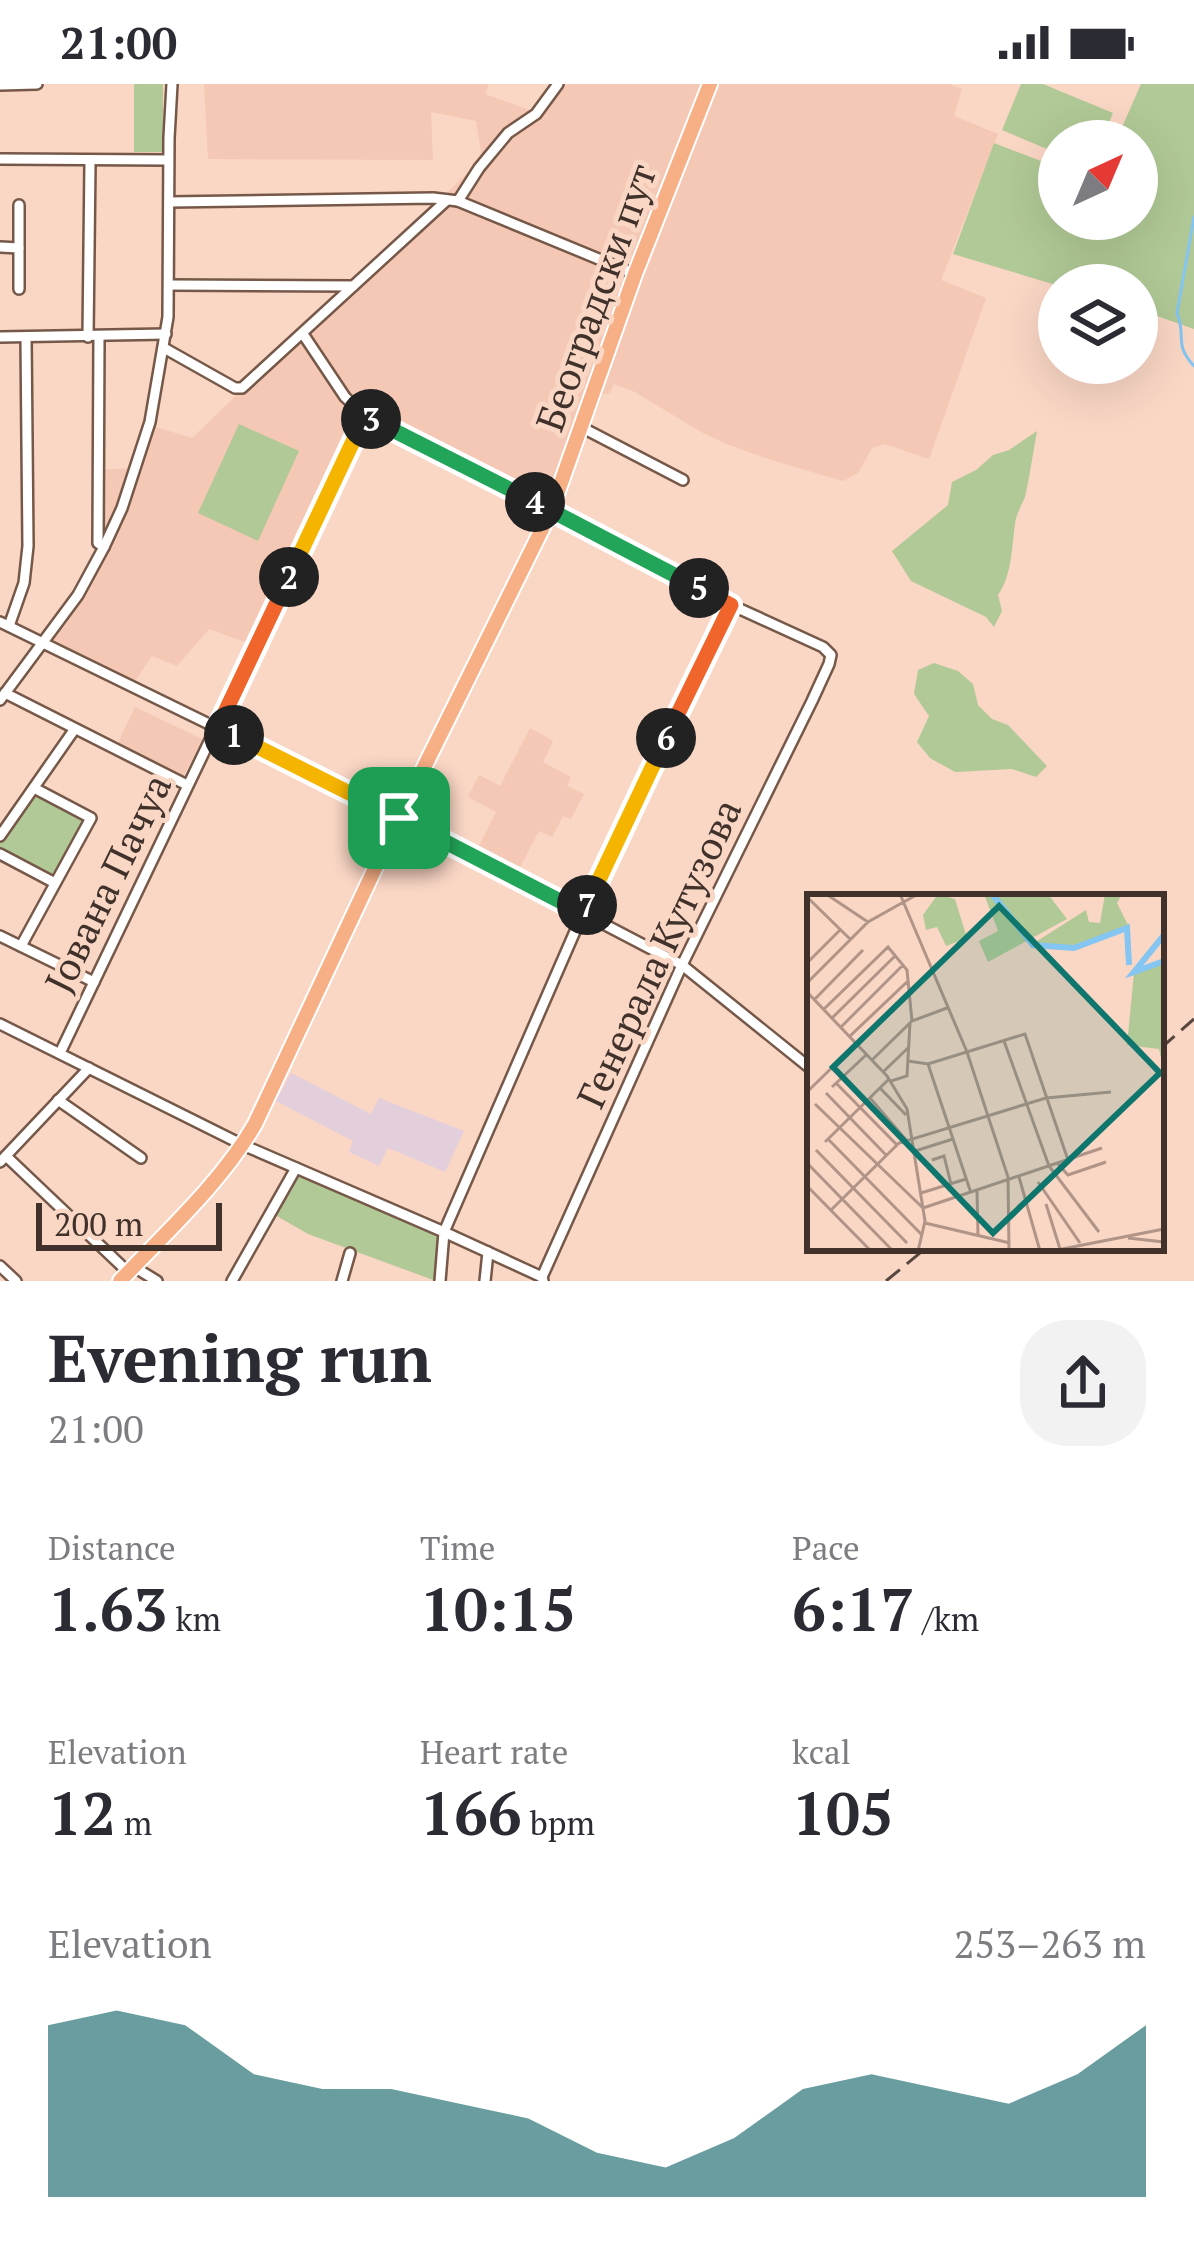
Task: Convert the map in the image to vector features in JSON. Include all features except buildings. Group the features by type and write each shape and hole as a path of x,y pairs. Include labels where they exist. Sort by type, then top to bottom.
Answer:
{"main road":[{"name":"Београдски пут","path":"128,1274 243,1145 551,511 635,274 710,84"}],"street":[{"path":"0,85 37,84"},
{"path":"172,84 166,334 150,422 104,547 78,595 3,696 187,785"},
{"path":"164,348 235,388 243,388 452,201 508,133 541,110 558,84"},
{"path":"0,159 169,160"},
{"path":"90,162 98,543 104,547"},
{"path":"169,202 452,201 635,274"},
{"path":"19,205 19,289"},
{"path":"0,247 19,248"},
{"path":"169,284 353,286"},
{"path":"0,337 166,334"},
{"path":"303,334 345,397 365,416 731,605 583,913 444,1232 440,1281"},
{"path":"26,337 28,546 24,583 4,624 399,818 682,965 807,1066"},
{"name":"Јована Пачуа","path":"60,1053 365,416"},
{"path":"581,427 683,480"},
{"name":"Генерала Кутузова","path":"542,1279 682,965 831,655 731,605"},
{"path":"0,836 74,730"},
{"path":"21,946 91,818 34,788"},
{"path":"0,854 55,883"},
{"path":"0,936 94,982"},
{"path":"0,1039 4,1027 243,1145 542,1279"},
{"path":"89,1068 3,1159 128,1274 157,1281"},
{"path":"58,1100 141,1158"},
{"path":"232,1281 296,1168"},
{"path":"485,1281 488,1252"},
{"path":"342,1281 350,1253"},
{"path":"0,1266 16,1281"}],"shaded area":[{"path":"204,84 489,84 485,94 543,115 567,84 949,84 962,89 954,116 998,134 941,280 986,298 929,459 885,444 872,448 858,473 843,481 724,443 614,384 610,393 603,394 555,512 365,416 256,646 209,629 177,666 152,656 128,691 40,648 97,563 94,470 140,468 149,425 192,438 482,159 476,121 431,112 433,160 208,159"},
{"path":"135,707 202,739 183,777 117,745"},
{"path":"530,728 553,741 543,762 571,777 567,786 584,794 571,819 563,816 552,837 539,831 519,869 478,848 496,812 468,797 479,775 500,786"},
{"path":"291,1073 371,1114 379,1098 464,1131 445,1172 388,1148 379,1166 349,1152 353,1141 276,1101"}],"green space":[{"path":"134,84 163,84 163,152 134,152"},
{"path":"1021,84 1043,84 1113,113 1110,120 1038,120 1038,145 1002,130"},
{"path":"1141,84 1194,84 1194,329 1158,316 1158,264 1038,264 1038,280 953,254 994,143 1038,160 1038,240 1158,240 1158,120 1125,120"},
{"path":"239,424 299,451 258,541 198,513"},
{"path":"1037,431 1009,570 998,595 1002,611 994,627 986,617 911,581 892,551 948,505 952,482"},
{"path":"934,663 958,671 973,684 978,705 992,719 1008,725 1047,766 1036,777 1012,769 955,772 930,758 917,742 929,716 914,694 918,670"},
{"path":"35,792 85,819 53,879 0,851 0,843"},
{"path":"298,1172 437,1233 436,1281 308,1234 275,1215"}],"waterway":[{"path":"1194,217 1177,313 1182,346 1194,366"}],"railway":[{"path":"1164,1045 1194,1019"},
{"path":"886,1281 922,1251"}],"route":[{"path":"365,416 731,605 583,913 399,818 218,727 365,416"}]}
